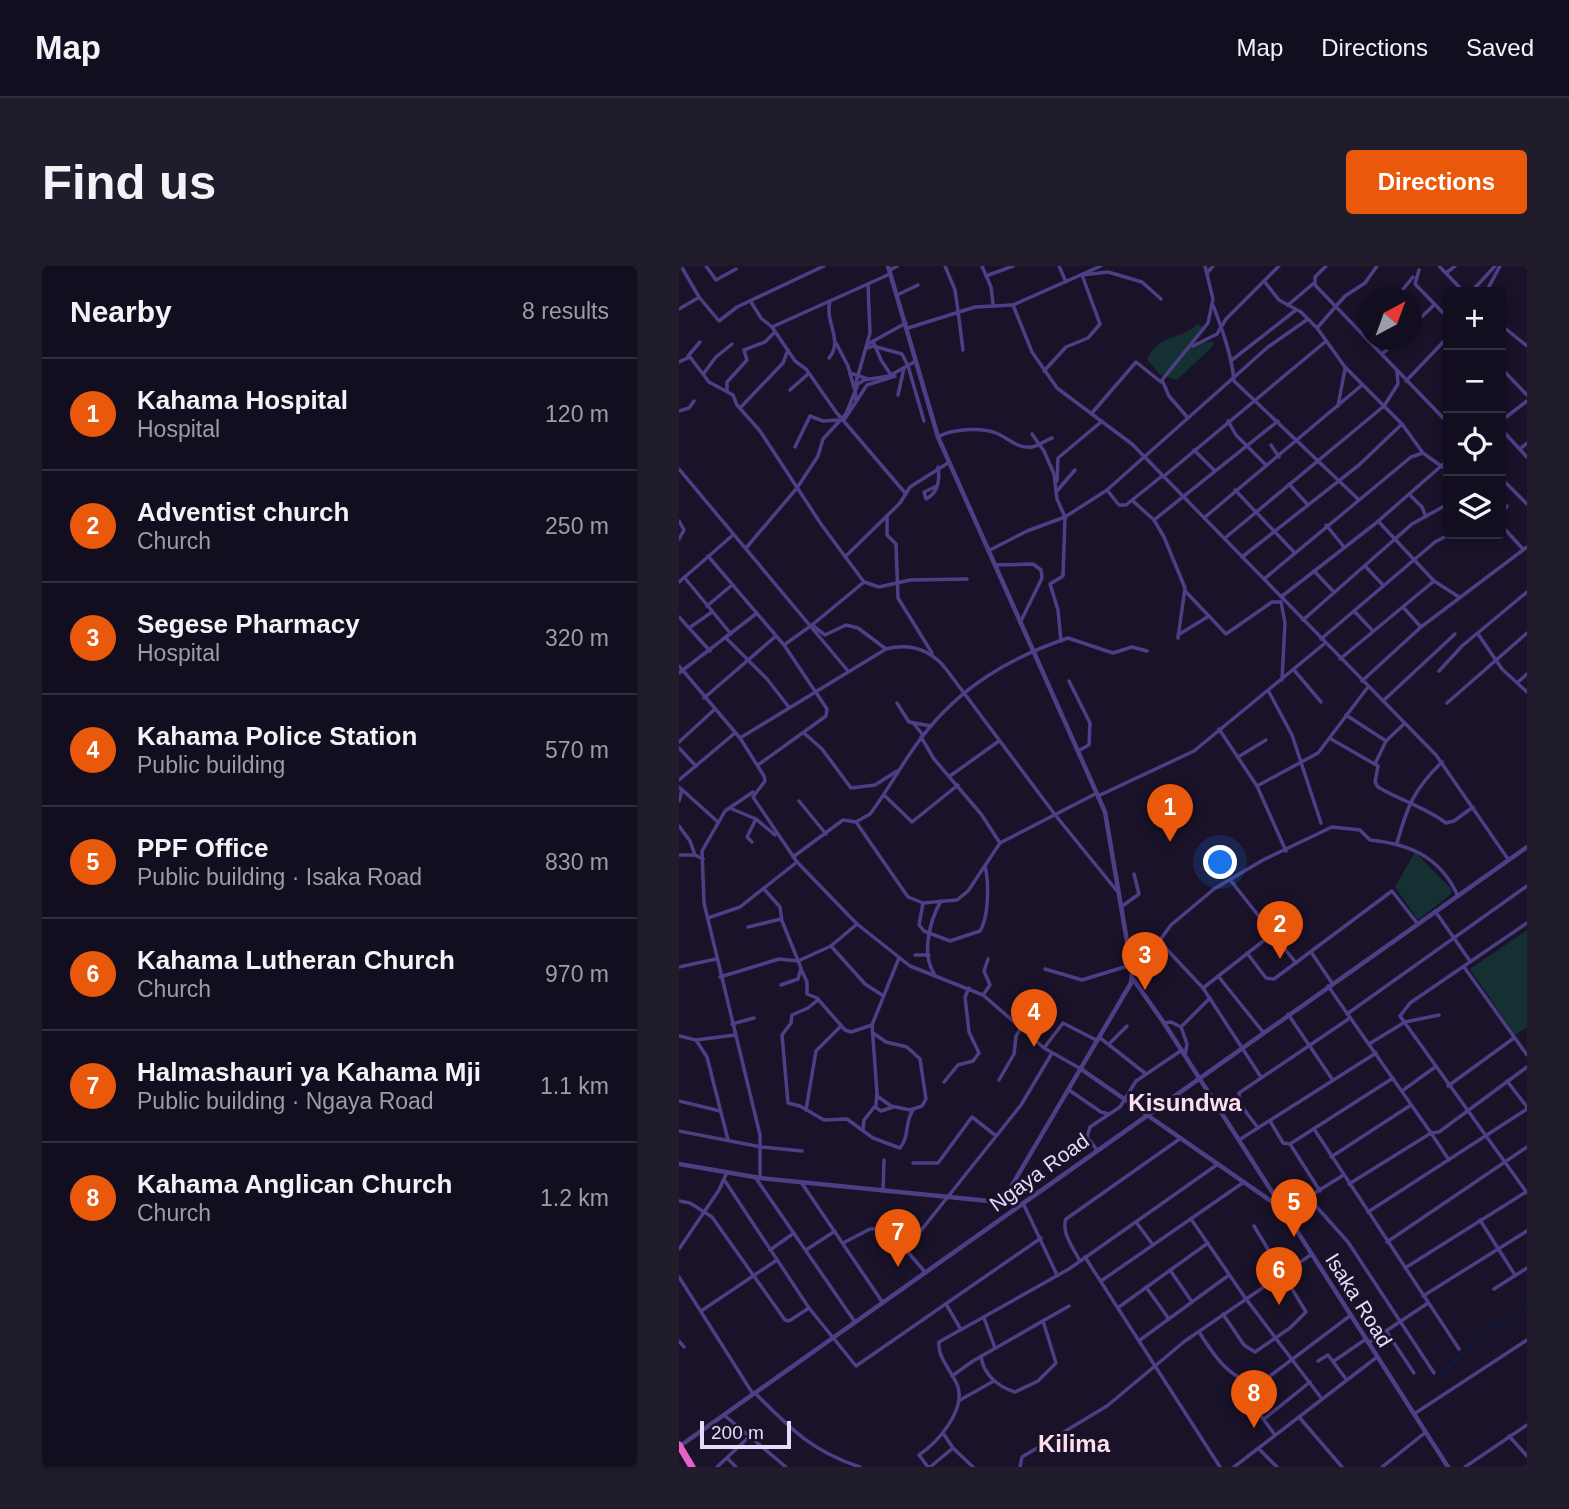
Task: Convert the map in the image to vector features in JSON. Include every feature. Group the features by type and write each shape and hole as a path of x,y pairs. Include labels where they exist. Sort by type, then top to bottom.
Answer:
{"highway":[{"path":"679,1446 692,1467"}],"street":[{"path":"681,266 716,321 824,266"},
{"path":"706,266 716,280 736,269"},
{"path":"727,390 727,382 747,360 744,350 765,342 774,329 897,266"},
{"path":"945,266 955,290 963,350"},
{"path":"982,266 993,304"},
{"path":"986,276 1013,266"},
{"path":"1059,266 1066,282"},
{"path":"867,346 907,326 958,311 993,304 1013,304 1101,266"},
{"path":"1206,266 1219,330 1231,360 1233,379 1358,499"},
{"path":"1207,273 1213,266"},
{"path":"1190,347 1214,336 1233,311 1279,266"},
{"path":"1288,305 1314,283 1315,276 1326,266"},
{"path":"1405,287 1425,266"},
{"path":"1439,266 1459,287"},
{"path":"1446,274 1455,266"},
{"path":"1476,287 1495,266"},
{"path":"1489,287 1500,266"},
{"path":"1317,328 1345,296 1365,283 1375,267"},
{"path":"679,1164 758,1178 993,1202 1003,1198 1133,979 1109,831 1098,794 937,437 889,270"},
{"path":"1415,284 1419,270"},
{"path":"1082,275 1108,272 1142,282 1161,299"},
{"path":"1044,371 1063,350 1078,340 1088,338 1100,324 1082,275"},
{"path":"1264,281 1279,300 1297,309 1317,328 1345,367 1402,424 1423,453 1443,469"},
{"path":"795,447 810,416 823,421 841,419 847,412 871,327 868,283"},
{"path":"1314,283 1359,331"},
{"path":"1407,284 1415,284 1443,313"},
{"path":"897,295 918,285"},
{"path":"679,309 699,298"},
{"path":"831,299 829,318 835,342 850,373 856,401"},
{"path":"751,302 841,419 906,494"},
{"path":"1013,304 1032,352 1057,388 1102,421 1163,476 1405,723 1442,762 1508,859"},
{"path":"1162,384 1168,369 1207,325 1213,305"},
{"path":"1422,317 1434,305"},
{"path":"1231,360 1297,309"},
{"path":"989,551 1065,517 1107,490 1268,347 1308,319"},
{"path":"1506,331 1527,346"},
{"path":"873,341 879,349 881,360 892,375"},
{"path":"679,362 700,342"},
{"path":"835,342 830,357 844,359"},
{"path":"1107,490 1119,505 1133,501 1325,342"},
{"path":"1406,381 1443,342"},
{"path":"704,373 716,356 732,344"},
{"path":"867,346 898,351 923,421"},
{"path":"740,408 783,363 788,350"},
{"path":"1378,350 1443,417"},
{"path":"1382,354 1387,350"},
{"path":"688,356 709,382 727,390 760,431 864,582 879,587 896,583 967,579"},
{"path":"855,389 861,382 892,375 916,361"},
{"path":"1091,414 1136,362 1162,384 1188,418"},
{"path":"1337,408 1345,381 1345,367"},
{"path":"898,395 905,368"},
{"path":"745,548 797,488 841,419 871,382 891,379 905,368"},
{"path":"1224,538 1254,510 1384,407 1398,384 1397,371"},
{"path":"850,373 869,379"},
{"path":"790,390 808,374"},
{"path":"1506,375 1527,395"},
{"path":"1203,518 1362,385"},
{"path":"679,411 689,408 694,401"},
{"path":"1506,417 1527,401"},
{"path":"1061,641 1058,610 1050,584 1063,576 1065,517 1056,492 1058,458 1102,421"},
{"path":"1228,421 1266,466"},
{"path":"1154,520 1185,498 1278,421"},
{"path":"1242,557 1309,506 1402,424"},
{"path":"937,437 958,429 972,432 985,430 1014,444 1031,447 1052,438"},
{"path":"1032,433 1057,483"},
{"path":"1506,434 1527,457"},
{"path":"1520,449 1527,443"},
{"path":"1271,445 1279,457"},
{"path":"1194,450 1215,471"},
{"path":"1264,579 1411,457 1423,453"},
{"path":"845,557 887,516 910,487 948,463"},
{"path":"1281,597 1410,495 1443,465"},
{"path":"937,486 938,467"},
{"path":"679,470 848,671"},
{"path":"1056,492 1075,470"},
{"path":"1506,483 1527,504"},
{"path":"1289,484 1309,506"},
{"path":"1235,491 1294,552"},
{"path":"1410,495 1423,509 1426,517"},
{"path":"1133,501 1154,520 1175,561 1186,593 1228,634 1272,603 1281,602 1285,623 1282,680"},
{"path":"1302,620 1397,540 1412,524 1443,507"},
{"path":"887,516 887,536 896,544 898,598 932,654 1119,894"},
{"path":"1057,520 1064,530"},
{"path":"679,521 684,530 679,539"},
{"path":"1378,521 1434,581 1459,597"},
{"path":"1326,525 1344,547"},
{"path":"1362,681 1422,627 1525,548 1506,531"},
{"path":"679,582 733,534"},
{"path":"856,822 904,894 923,903 961,899 1000,843 1098,794 1182,758 1269,692 1354,611 1434,542 1443,538"},
{"path":"708,556 784,645 828,713 758,765"},
{"path":"995,565 1033,564 1041,570 1042,578 1020,623"},
{"path":"1365,566 1383,586"},
{"path":"1314,571 1334,592"},
{"path":"684,577 731,634"},
{"path":"1341,659 1372,630 1434,581"},
{"path":"784,645 864,582"},
{"path":"707,606 732,585"},
{"path":"1439,671 1527,592"},
{"path":"1186,593 1178,637 1210,615"},
{"path":"1403,607 1422,627"},
{"path":"1354,611 1372,630"},
{"path":"689,628 712,612"},
{"path":"757,613 711,651 680,670 740,738 765,781 730,809 703,846 703,889 715,938 720,977 761,1147 758,1178 855,1322"},
{"path":"679,617 711,651"},
{"path":"812,625 825,635 841,625 851,625 886,649"},
{"path":"1447,704 1527,633"},
{"path":"1383,701 1455,634"},
{"path":"1478,634 1505,673 1527,692"},
{"path":"704,698 776,636"},
{"path":"726,638 748,659 788,706"},
{"path":"793,857 843,820 856,822 870,814 922,736 962,691 1033,653 1074,638 1112,653 1132,647 1147,651"},
{"path":"740,738 788,706 886,649 908,647 932,654"},
{"path":"1294,670 1321,702"},
{"path":"1518,682 1527,674"},
{"path":"1069,681 1090,723 1089,745 1078,751"},
{"path":"1257,786 1318,753 1369,687"},
{"path":"1269,692 1292,735 1321,823"},
{"path":"897,703 922,736 934,760 958,785 1000,843"},
{"path":"679,741 715,709"},
{"path":"1346,715 1386,741"},
{"path":"1375,764 1386,741 1405,723"},
{"path":"913,724 931,726"},
{"path":"1219,729 1257,786 1286,851"},
{"path":"679,780 736,733"},
{"path":"804,733 823,749 851,788 875,785 897,771"},
{"path":"1331,739 1375,764 1379,769 1375,782 1378,787 1408,803 1420,805 1450,824 1473,807"},
{"path":"1238,757 1266,740"},
{"path":"950,776 1000,741"},
{"path":"679,748 696,766"},
{"path":"1397,843 1408,803 1426,778 1442,762"},
{"path":"884,796 912,822 958,785"},
{"path":"679,801 681,788"},
{"path":"681,788 718,822"},
{"path":"754,792 754,799 797,862 857,924 899,958 915,969 983,995 1052,1054 1081,1069 1148,1114 1284,1211 1343,1176"},
{"path":"799,801 826,834"},
{"path":"730,809 757,819 780,839"},
{"path":"751,842 747,837 757,819"},
{"path":"679,827 695,855"},
{"path":"1045,969 1082,980 1142,965 1171,925 1206,894 1262,860 1332,827 1360,830 1371,841 1397,843 1421,852 1449,880 1457,894"},
{"name":"Ngaya Road","path":"679,1446 1527,846"},
{"path":"679,855 695,855 703,859"},
{"path":"708,918 736,909 797,862"},
{"path":"923,903 919,925 929,932 951,941 982,930 987,878 985,866"},
{"path":"1121,907 1139,894 1134,874"},
{"path":"1231,881 1296,964"},
{"path":"1258,1128 1238,1098 1241,1092 1310,1045 1527,886"},
{"path":"764,889 778,903 781,919 807,982 807,994 818,1000 849,1032 872,1025"},
{"path":"1247,953 1269,980 1296,964 1392,891 1417,923"},
{"path":"935,975 929,966 929,932 941,901"},
{"path":"1435,911 1470,962"},
{"path":"748,927 781,919"},
{"path":"1405,1268 1526,1190 1448,1086 1400,1016 1406,1007 1527,923"},
{"path":"720,977 779,959 798,961 831,946 857,924"},
{"path":"1203,988 1271,935"},
{"path":"1158,940 1203,988 1261,1077"},
{"path":"831,946 865,984 882,995"},
{"path":"1311,952 1349,1016 1449,1160"},
{"path":"915,955 929,955"},
{"path":"863,1129 864,1120 875,1107 877,1096 872,1025 899,958"},
{"path":"679,967 716,959"},
{"path":"983,995 991,985 984,971 988,959"},
{"path":"1464,967 1527,1055"},
{"path":"782,985 798,979 801,968"},
{"path":"1217,976 1263,1032"},
{"name":"Isaka Road","path":"1133,979 1240,1140 1448,1467"},
{"path":"944,1082 956,1066 973,1061 979,1053 969,1032 965,998 969,988"},
{"path":"1181,1027 1210,998"},
{"path":"818,1000 792,1015 781,1039 786,1099 790,1105 800,1106 824,1120 847,1119 873,1138 899,1148 908,1132 907,1120 913,1110 926,1099 920,1059 907,1048 886,1042 873,1033"},
{"path":"1288,1014 1333,1079"},
{"path":"1369,1044 1405,1022 1439,1015"},
{"path":"732,1024 754,1017"},
{"path":"1097,1150 1087,1134 1095,1122 1112,1114 1146,1074 1183,1053 1187,1044 1181,1027 1171,1022 1164,1023"},
{"path":"1044,1048 1063,1023 1108,1044 1146,1074"},
{"path":"806,1111 816,1051 841,1026"},
{"path":"1108,1044 1127,1026"},
{"path":"999,1080 1014,1054 1016,1033 1021,1028"},
{"path":"679,1036 696,1040 735,1035"},
{"path":"1448,1086 1514,1038"},
{"path":"696,1040 707,1057 728,1140"},
{"path":"1240,1140 1376,1053"},
{"path":"907,1248 1021,1105 1052,1054"},
{"path":"1402,1091 1435,1067"},
{"path":"1349,1184 1431,1133 1439,1132 1527,1068"},
{"path":"1270,1121 1283,1143 1290,1144 1393,1078"},
{"path":"1368,1212 1527,1108 1507,1081"},
{"path":"1069,1090 1101,1112 1112,1114"},
{"path":"877,1096 893,1107 913,1110"},
{"path":"679,1101 720,1111"},
{"path":"1331,1157 1411,1105"},
{"path":"875,1107 881,1111 893,1107"},
{"path":"913,1163 939,1163 972,1117 995,1135"},
{"path":"1314,1129 1458,1349"},
{"path":"679,1131 761,1147 802,1151"},
{"path":"1080,1261 1063,1226 1066,1219 1181,1138"},
{"path":"1290,1144 1320,1191"},
{"path":"1387,1242 1527,1147"},
{"path":"883,1191 884,1160"},
{"path":"960,1401 938,1345 943,1338 984,1318 1080,1261 1218,1164"},
{"path":"679,1249 725,1181 727,1172"},
{"path":"725,1181 809,1308 856,1366 1041,1238"},
{"path":"801,1182 883,1303"},
{"path":"1101,1281 1244,1182"},
{"path":"1311,1196 1314,1204 1348,1242 1434,1373"},
{"path":"679,1201 705,1211 785,1320 789,1321 809,1308"},
{"path":"1023,1203 1057,1275"},
{"path":"1191,1219 1246,1299 1322,1398"},
{"path":"1480,1220 1515,1275"},
{"path":"1136,1222 1153,1245"},
{"path":"1223,1314 1252,1351 1276,1338 1306,1311 1285,1272 1254,1226"},
{"path":"843,1243 870,1229 882,1227 907,1248 926,1273"},
{"path":"806,1250 835,1231"},
{"path":"1423,1296 1527,1231"},
{"path":"770,1251 795,1234"},
{"path":"1118,1307 1208,1243"},
{"path":"1020,1467 1021,1457 1107,1406 1223,1314 1312,1254"},
{"path":"1085,1257 1220,1467"},
{"path":"701,1311 777,1260"},
{"path":"1494,1289 1527,1268"},
{"path":"1170,1270 1192,1302"},
{"path":"1140,1340 1229,1275"},
{"path":"679,1277 754,1393 775,1417 805,1440 860,1467"},
{"path":"1146,1287 1169,1319"},
{"path":"1334,1361 1427,1303"},
{"path":"946,1304 960,1328"},
{"path":"952,1376 981,1356 1069,1306"},
{"path":"1245,1382 1262,1382 1351,1315"},
{"path":"984,1318 995,1349"},
{"path":"981,1356 994,1381 1015,1392 1038,1381 1055,1367 1056,1359 1043,1321"},
{"path":"1386,1331 1414,1373"},
{"path":"1199,1332 1227,1367 1245,1382 1248,1398 1275,1435"},
{"path":"1414,1414 1527,1340"},
{"path":"679,1341 684,1347"},
{"path":"1318,1362 1328,1355 1346,1379"},
{"path":"1237,1466 1377,1357"},
{"path":"953,1448 931,1467 919,1455 943,1433 960,1401 994,1381"},
{"path":"1264,1419 1310,1382"},
{"path":"724,1415 786,1467"},
{"path":"1299,1417 1342,1467"},
{"path":"1465,1467 1527,1425"},
{"path":"1382,1467 1426,1432"},
{"path":"943,1433 953,1448 973,1467"},
{"path":"1509,1436 1525,1448 1527,1457"},
{"path":"717,1467 749,1437"},
{"path":"1259,1449 1277,1467"},
{"path":"728,1459 736,1467"}],"green space":[{"path":"1198,324 1206,329 1193,345 1214,341 1212,347 1177,380 1159,374 1147,359 1152,351 1164,341"},
{"path":"1415,852 1451,889 1451,894 1418,920 1395,887"},
{"path":"1527,930 1527,1027 1515,1035 1470,969"}],"waterway":[{"path":"1440,1374 1493,1328 1527,1310"}],"place":[{"name":"Kahama Hospital","path":"1170,842"},
{"name":"Adventist church","path":"1280,959"},
{"name":"Segese Pharmacy","path":"1145,990"},
{"name":"Kahama Police Station","path":"1034,1047"},
{"name":"PPF Office","path":"1294,1237"},
{"name":"Halmashauri ya Kahama Mji","path":"898,1267"},
{"name":"Kahama Lutheran Church","path":"1279,1305"},
{"name":"Kahama Anglican Church","path":"1254,1428"}],"district":[{"name":"Kisundwa","path":"1185,1102"},
{"name":"Kilima","path":"1074,1443"}]}
